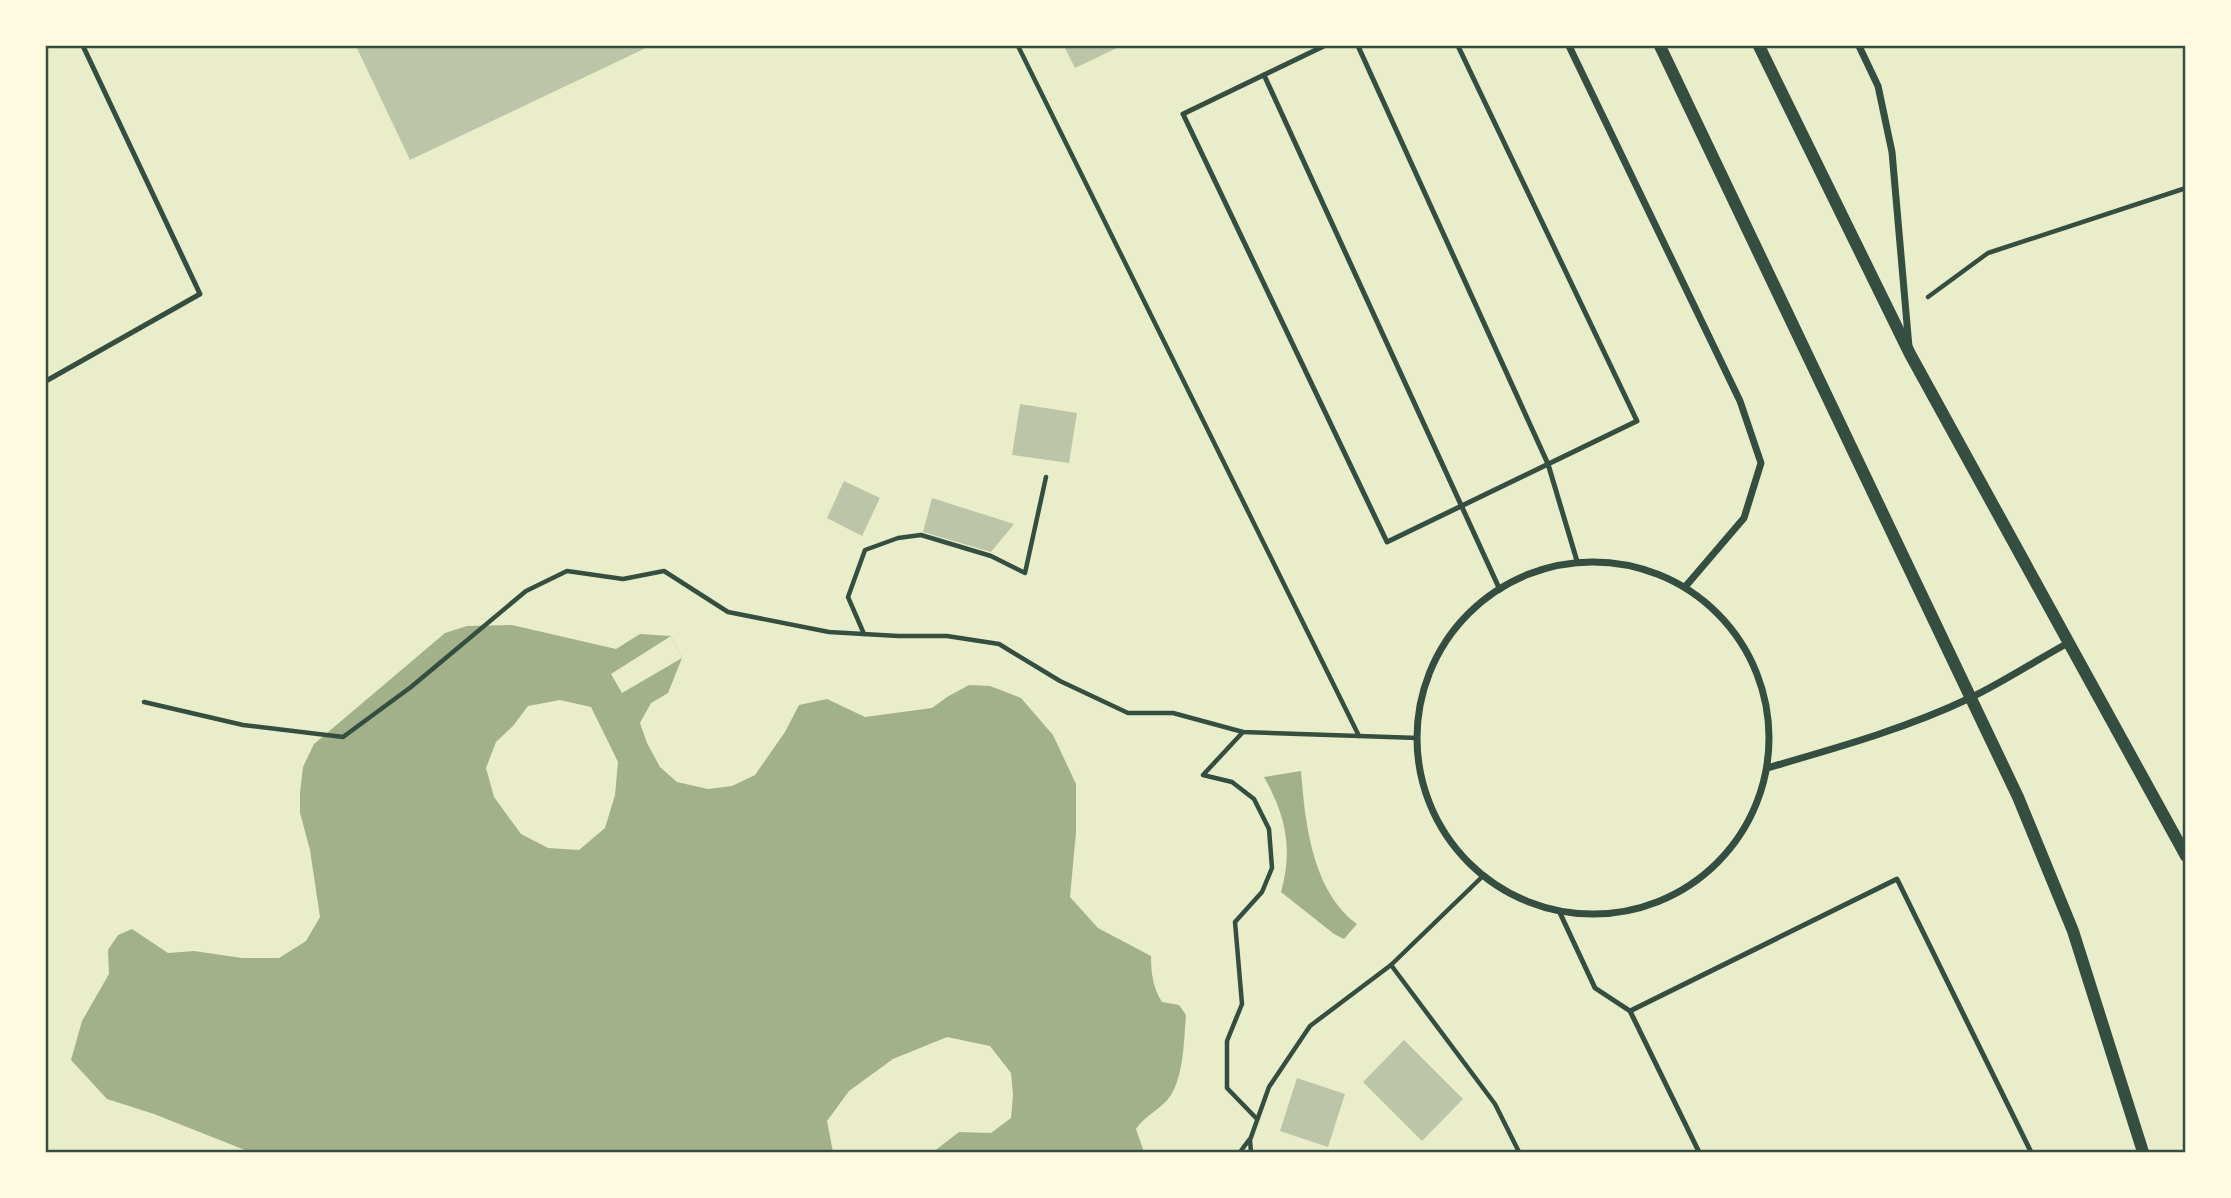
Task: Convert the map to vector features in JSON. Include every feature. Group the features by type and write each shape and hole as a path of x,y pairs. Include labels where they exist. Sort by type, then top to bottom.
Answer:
{"street":[{"path":"1569,46 1740,401 1761,463 1744,518 1685,587"},
{"path":"1660,46 2018,797 2073,931 2143,1153"},
{"path":"1759,46 1910,354 2186,856"},
{"path":"1859,46 1878,86 1892,152 1910,354"},
{"path":"1577,561 1633,565 1685,587 1724,621 1753,665 1768,715 1767,768 1749,821 1715,866 1669,899 1616,915 1560,913 1507,894 1463,859 1432,812 1417,758 1420,701 1440,649 1476,606 1523,575 1577,561"},
{"path":"1767,768 1920,720 1971,697 2068,643"}],"lane":[{"path":"46,382 200,294 83,46"},
{"path":"1324,46 1182,114 1387,542 1637,421 1458,46"},
{"path":"1358,46 1548,464 1577,561"},
{"path":"1264,75 1500,590"},
{"path":"1630,1011 1897,879 2031,1153"},
{"path":"1560,913 1595,988 1630,1011 1699,1153"}],"path":[{"path":"1017,46 1359,736"},
{"path":"1906,313 1988,253 2186,188"},
{"path":"864,634 848,597 866,550 898,538 921,535 991,556 1025,573 1045,477"},
{"path":"144,702 243,725 343,737 411,687 526,591 567,571 623,579 664,571 729,612 829,632 947,636 999,644 1060,681 1128,713 1173,713 1243,732 1418,738"},
{"path":"1243,732 1203,775 1232,782 1254,799 1269,829 1272,868 1262,892 1235,922 1241,1004 1227,1041 1227,1088 1257,1119"},
{"path":"1240,1153 1250,1140 1269,1087 1310,1026 1391,965 1484,875"},
{"path":"1391,965 1495,1104 1519,1153"},
{"path":"1250,1140 1251,1153"}],"shaded area":[{"path":"512,625 616,649 640,634 671,636 682,658 668,693 651,703 640,723 660,767 677,782 708,789 732,786 755,775 785,732 799,705 827,699 865,717 932,708 969,685 990,686 1021,698 1053,735 1076,784 1076,832 1070,897 1098,928 1151,956 1153,980 1162,1002 1179,1005 1186,1015 1179,1077 1167,1100 1136,1129 1144,1152 933,1152 959,1132 991,1133 1011,1118 1011,1073 990,1046 947,1037 893,1059 849,1091 827,1121 833,1152 262,1152 245,1150 154,1114 107,1099 71,1060 82,1021 109,974 108,950 118,935 132,929 168,953 194,951 242,958 279,958 306,941 320,917 310,850 300,813 303,767 314,744 445,633 467,626","holes":["560,700 591,707 618,762 615,795 605,828 579,850 548,848 521,834 494,797 486,768 496,742 528,706"]},
{"path":"1301,771 1309,833 1321,875 1342,910 1357,924 1344,939 1281,892 1287,861 1285,833 1278,805 1264,777"}],"pier":[{"path":"671,636 682,658 622,693 611,674"}],"building":[{"path":"356,46 650,46 410,160"},
{"path":"1064,46 1121,46 1075,68"},
{"path":"1020,404 1077,413 1069,463 1012,455"},
{"path":"844,481 880,498 862,536 827,518"},
{"path":"932,498 1014,524 991,552 923,532"},
{"path":"1404,1040 1463,1099 1422,1141 1363,1082"},
{"path":"1297,1078 1345,1094 1328,1147 1280,1131"}]}
